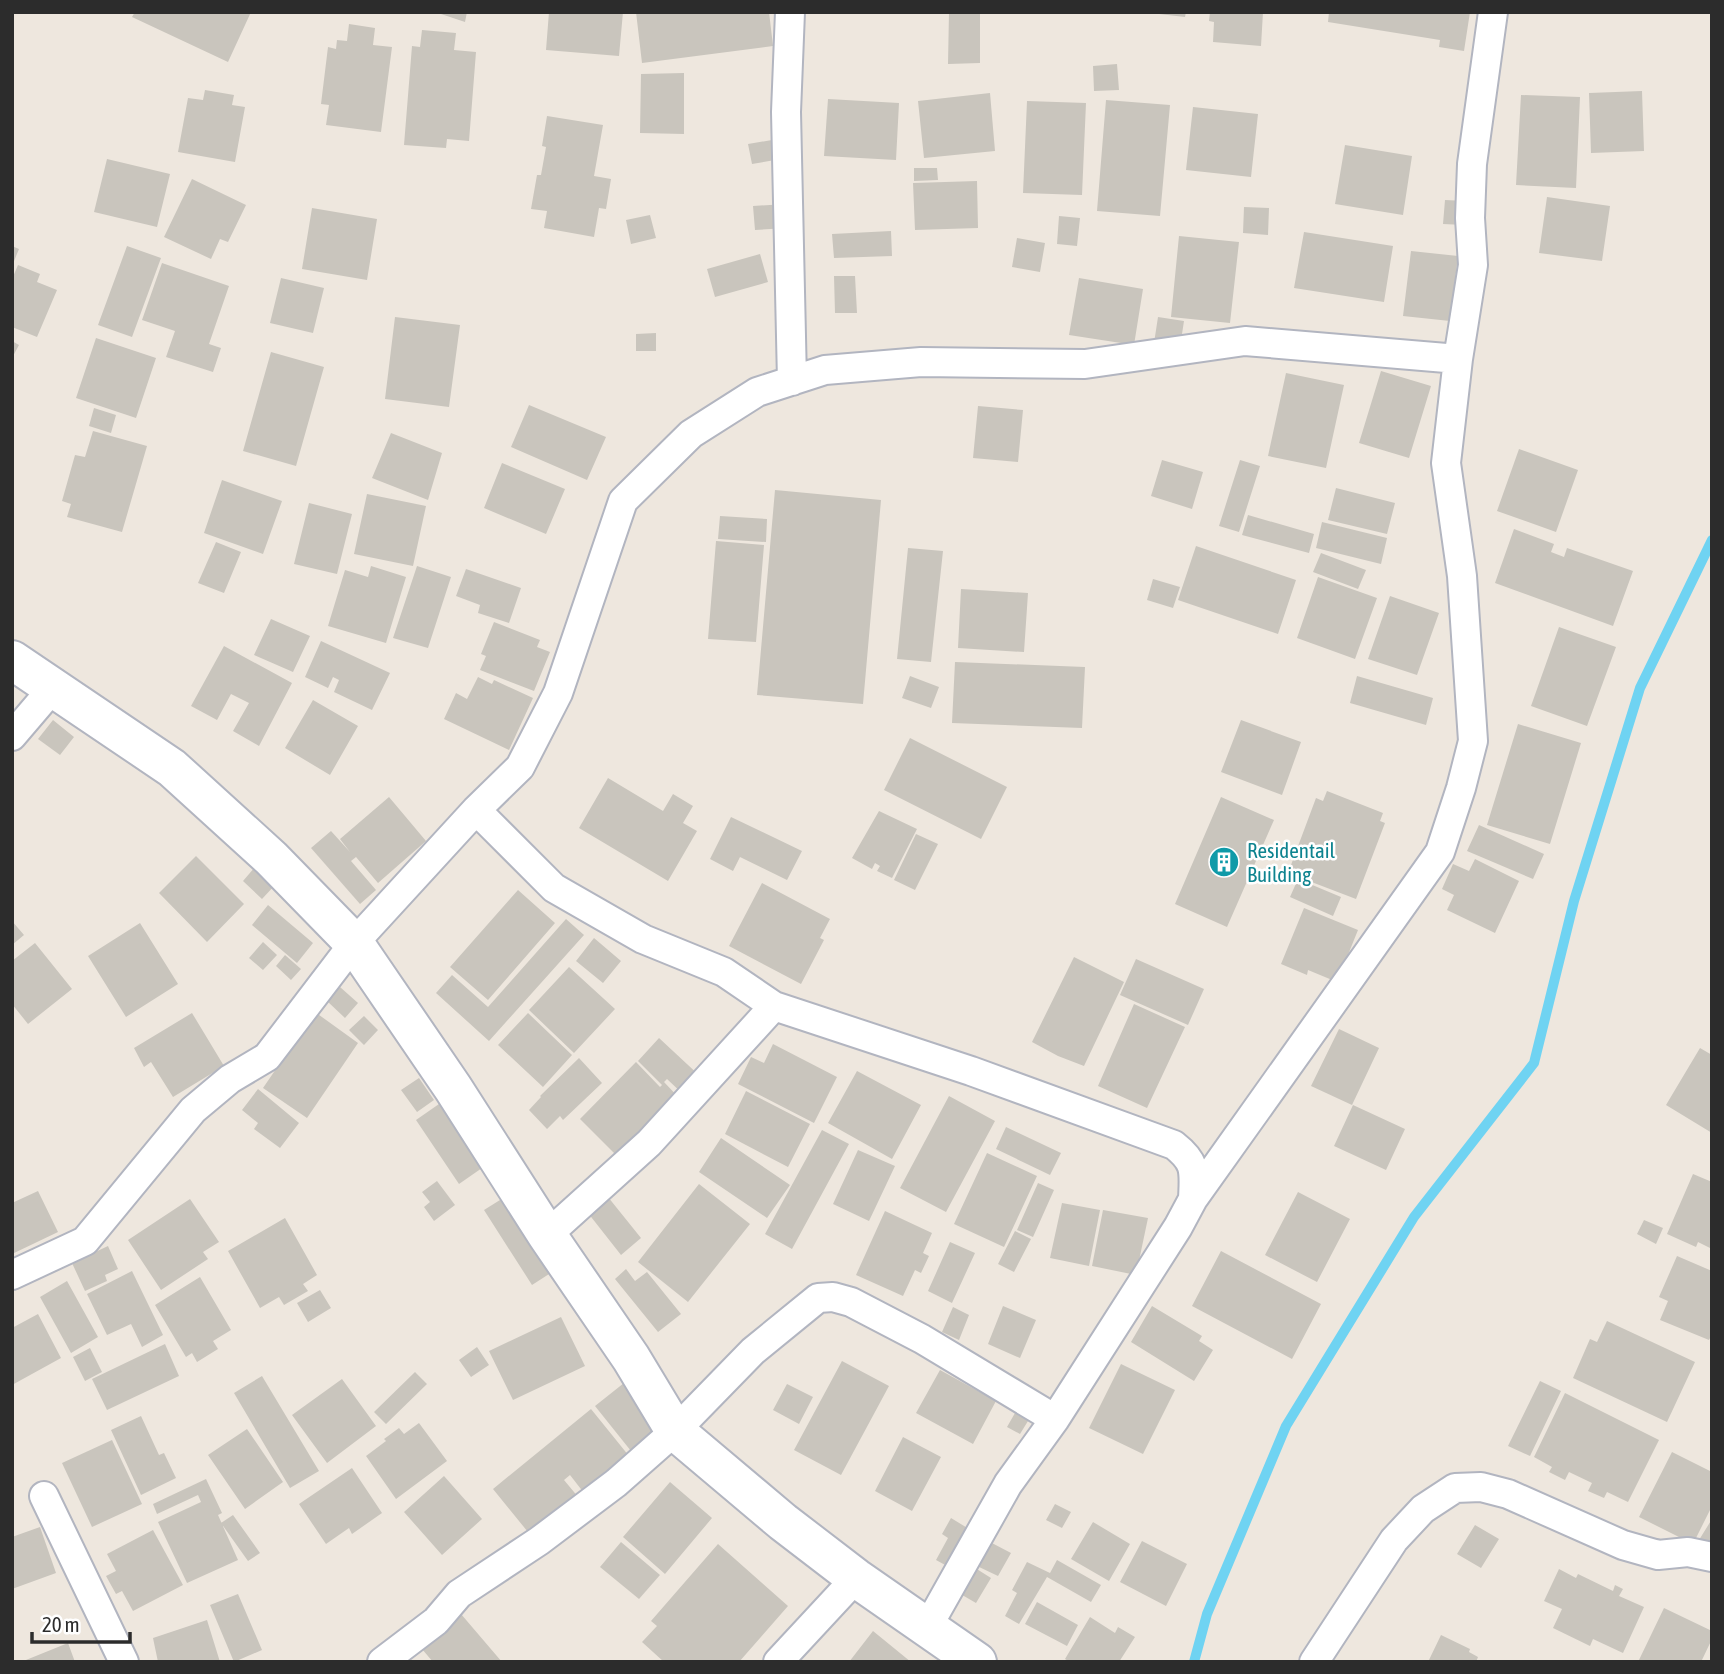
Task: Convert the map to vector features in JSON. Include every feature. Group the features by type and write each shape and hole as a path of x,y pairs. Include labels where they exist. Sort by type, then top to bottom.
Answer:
{"street":[{"path":"928,1626 1008,1484 1055,1419 1178,1227 1193,1199 1440,852 1473,741 1462,576 1446,463 1458,359 1473,265 1470,218 1472,164 1493,12"},
{"path":"792,380 786,112 794,13"},
{"path":"12,1275 85,1241 193,1110 230,1079 267,1057 354,943 476,810 520,767 558,693 623,501 691,434 757,392 825,370 921,362 1084,364 1245,341 1458,359"},
{"path":"12,660 172,768 271,858 354,943 631,1358 675,1431 783,1522 856,1578 977,1662"},
{"path":"12,736 53,688"},
{"path":"476,810 554,888 643,939 724,972 774,1006 971,1071 1174,1145 1187,1155 1194,1170 1193,1199"},
{"path":"547,1235 649,1143 774,1006"},
{"path":"382,1662 436,1621 459,1594 539,1541 616,1483 675,1431 753,1351 818,1298 833,1297 851,1302 922,1339 1055,1419"},
{"path":"1314,1662 1394,1540 1423,1509 1455,1488 1481,1487 1508,1494 1623,1545 1658,1555 1688,1552 1712,1558"},
{"path":"44,1496 124,1662"},
{"path":"778,1662 856,1578"}],"building":[{"path":"135,12 251,12 228,62 132,17"},
{"path":"435,12 467,12 465,22"},
{"path":"549,12 623,12 619,56 546,50"},
{"path":"636,12 769,12 773,46 642,63"},
{"path":"949,12 980,12 980,63 948,64"},
{"path":"1159,12 1186,12 1185,17"},
{"path":"1210,12 1263,12 1261,46 1213,42 1214,22 1209,21"},
{"path":"1329,12 1470,12 1464,51 1439,47 1440,40 1328,22"},
{"path":"349,24 375,28 373,45 392,47 381,132 326,125 329,105 321,104 328,47 336,49 337,40 347,41"},
{"path":"422,30 456,33 454,50 476,52 469,141 447,139 446,148 404,145 412,46 420,47"},
{"path":"1117,64 1119,90 1094,91 1093,66"},
{"path":"684,73 684,134 640,133 641,74"},
{"path":"205,90 234,95 232,105 245,107 235,162 178,152 188,98 203,100"},
{"path":"1642,91 1644,151 1591,153 1589,93"},
{"path":"990,93 995,151 924,158 918,101"},
{"path":"1521,95 1580,97 1576,188 1516,185"},
{"path":"828,99 899,103 896,160 824,156"},
{"path":"1106,100 1170,105 1160,216 1097,211"},
{"path":"1027,101 1086,103 1082,195 1023,193"},
{"path":"1193,107 1258,114 1251,177 1186,170"},
{"path":"547,116 603,125 594,176 611,179 606,209 599,208 594,237 544,228 547,211 531,209 537,175 541,175 546,147 542,146"},
{"path":"772,140 775,160 752,164 748,144"},
{"path":"1345,145 1412,156 1403,215 1335,204"},
{"path":"107,159 170,174 157,227 94,212"},
{"path":"914,168 937,168 938,180 914,181"},
{"path":"192,179 246,205 228,242 220,239 211,259 164,237"},
{"path":"977,181 978,228 915,230 913,183"},
{"path":"1547,197 1610,206 1602,261 1539,253"},
{"path":"1445,200 1466,201 1464,225 1443,224"},
{"path":"786,204 787,228 755,230 753,206"},
{"path":"1244,207 1269,208 1268,235 1243,233"},
{"path":"312,208 377,219 367,280 302,269"},
{"path":"650,215 656,238 631,244 626,220"},
{"path":"1059,216 1080,218 1077,246 1057,244"},
{"path":"891,231 892,256 834,258 832,234"},
{"path":"1304,232 1393,246 1384,302 1294,288"},
{"path":"1179,236 1239,242 1230,323 1171,317"},
{"path":"1017,238 1045,243 1040,272 1012,267"},
{"path":"12,246 19,249 12,266"},
{"path":"127,246 161,258 132,337 98,325"},
{"path":"1411,251 1458,256 1450,321 1403,316"},
{"path":"760,254 768,282 715,297 707,269"},
{"path":"162,263 229,286 209,344 221,348 213,372 166,357 175,331 142,320"},
{"path":"18,265 40,274 37,282 57,290 37,337 12,327 12,279"},
{"path":"834,276 855,276 857,313 835,313"},
{"path":"281,278 324,288 313,333 270,323"},
{"path":"1079,278 1143,289 1134,345 1069,335"},
{"path":"395,317 460,325 449,407 385,399"},
{"path":"1158,317 1184,321 1180,347 1154,343"},
{"path":"656,333 656,351 636,351 636,334"},
{"path":"96,338 156,358 136,418 76,398"},
{"path":"12,341 19,345 12,358"},
{"path":"271,352 324,367 296,466 243,451"},
{"path":"1381,371 1431,386 1409,458 1359,443"},
{"path":"1286,373 1344,385 1326,468 1268,456"},
{"path":"529,405 606,437 587,480 511,447"},
{"path":"978,406 1023,410 1018,462 973,458"},
{"path":"94,408 116,415 111,433 89,426"},
{"path":"93,431 147,446 122,532 67,517 71,504 62,501 75,455 85,457"},
{"path":"391,433 442,453 428,500 372,478"},
{"path":"1519,449 1578,470 1556,532 1497,511"},
{"path":"1162,460 1203,472 1192,509 1151,496"},
{"path":"1240,460 1260,466 1239,532 1219,526"},
{"path":"502,463 565,489 546,534 484,508"},
{"path":"222,480 282,501 263,554 204,533"},
{"path":"1336,488 1395,503 1387,534 1328,520"},
{"path":"775,490 881,500 863,704 757,695"},
{"path":"367,494 426,506 413,566 354,554"},
{"path":"309,503 352,514 337,574 294,564"},
{"path":"1248,515 1314,534 1309,553 1242,535"},
{"path":"720,516 767,519 766,542 718,539"},
{"path":"1322,522 1387,538 1381,564 1316,548"},
{"path":"1514,529 1554,544 1551,552 1564,557 1567,548 1633,571 1613,626 1495,583"},
{"path":"716,541 764,545 756,642 708,639"},
{"path":"216,542 241,552 224,593 198,583"},
{"path":"1196,546 1296,580 1278,634 1178,600"},
{"path":"908,548 943,551 931,662 897,659"},
{"path":"1321,553 1366,570 1358,589 1313,572"},
{"path":"371,566 406,577 386,643 328,626 345,570 368,577"},
{"path":"417,566 451,577 428,648 393,638"},
{"path":"466,569 521,588 509,623 478,613 480,605 456,596"},
{"path":"1318,577 1377,598 1355,659 1297,638"},
{"path":"1153,579 1180,587 1173,608 1147,600"},
{"path":"961,589 1028,593 1024,652 958,648"},
{"path":"1390,596 1439,613 1417,675 1368,659"},
{"path":"271,619 310,636 293,672 254,655"},
{"path":"494,622 540,640 537,647 550,652 534,691 480,670 486,656 481,654"},
{"path":"1559,627 1616,647 1587,726 1531,706"},
{"path":"321,641 390,673 372,710 334,692 339,680 333,677 328,688 305,677"},
{"path":"224,646 292,683 259,746 233,731 249,703 231,694 217,720 191,706"},
{"path":"955,662 1085,667 1082,728 952,723"},
{"path":"910,676 939,687 931,708 902,698"},
{"path":"1357,676 1433,698 1426,725 1350,703"},
{"path":"478,677 492,684 494,680 533,698 509,750 444,719 456,693 467,699"},
{"path":"313,700 358,726 330,775 285,748"},
{"path":"53,720 74,737 60,755 38,739"},
{"path":"1241,720 1301,742 1282,795 1221,772"},
{"path":"1518,724 1581,743 1550,844 1487,825"},
{"path":"910,738 1007,787 981,839 884,790"},
{"path":"608,778 663,811 673,794 693,806 683,823 697,831 668,881 579,828"},
{"path":"1327,791 1383,813 1380,821 1385,823 1356,899 1288,873 1316,798 1323,801"},
{"path":"389,797 426,841 378,883 356,857 351,861 376,890 360,904 311,848 331,831 350,852 340,839"},
{"name":"Residentail Building","path":"1221,797 1274,820 1227,927 1175,904"},
{"path":"879,811 917,829 892,878 877,871 880,866 875,863 872,869 852,858"},
{"path":"731,817 802,851 787,880 740,857 733,871 710,859"},
{"path":"1479,825 1544,854 1533,879 1467,851"},
{"path":"916,834 938,844 915,890 894,880"},
{"path":"196,856 244,904 207,942 159,893"},
{"path":"1475,859 1519,881 1495,933 1447,910 1454,895 1442,889 1453,864 1469,871"},
{"path":"255,867 275,885 262,899 243,881"},
{"path":"1298,879 1341,897 1333,916 1290,897"},
{"path":"762,883 830,919 820,938 824,940 801,984 729,946"},
{"path":"518,890 555,923 488,1000 450,967"},
{"path":"268,905 313,943 297,963 252,925"},
{"path":"1304,908 1358,930 1337,982 1308,970 1307,975 1281,964"},
{"path":"566,919 584,935 489,1041 436,993 452,975 488,1007"},
{"path":"12,921 24,935 12,945"},
{"path":"140,923 178,984 126,1017 88,956"},
{"path":"594,938 621,961 603,983 576,961"},
{"path":"263,942 277,955 263,970 249,958"},
{"path":"35,943 72,989 28,1024 12,1004 12,961"},
{"path":"285,955 301,969 291,980 276,966"},
{"path":"1074,957 1124,982 1084,1066 1032,1042"},
{"path":"1136,959 1204,989 1188,1025 1120,995"},
{"path":"569,967 615,1009 574,1053 529,1010"},
{"path":"340,987 358,1003 345,1018 327,1001"},
{"path":"1134,1004 1185,1027 1147,1108 1098,1086"},
{"path":"315,1012 358,1043 307,1118 263,1088"},
{"path":"192,1013 224,1066 173,1097 151,1062 144,1067 134,1048"},
{"path":"528,1013 572,1055 543,1087 498,1045"},
{"path":"364,1016 378,1030 364,1045 349,1030"},
{"path":"1339,1029 1379,1048 1352,1105 1311,1086"},
{"path":"659,1038 702,1078 685,1096 667,1079 664,1082 682,1101 622,1161 580,1119 636,1062 660,1087 662,1085 638,1061"},
{"path":"773,1044 837,1077 814,1123 738,1084 751,1057 764,1063"},
{"path":"1700,1048 1712,1055 1712,1133 1666,1105"},
{"path":"579,1058 602,1083 563,1120 560,1116 547,1129 529,1110"},
{"path":"857,1071 921,1105 892,1159 828,1123"},
{"path":"419,1078 434,1100 417,1112 401,1090"},
{"path":"258,1089 299,1123 280,1148 254,1129 258,1123 242,1110"},
{"path":"746,1091 810,1124 788,1167 725,1134"},
{"path":"949,1096 995,1121 946,1212 900,1188"},
{"path":"439,1104 482,1168 459,1184 416,1120"},
{"path":"1353,1105 1405,1129 1386,1170 1334,1146"},
{"path":"1006,1127 1061,1153 1050,1175 996,1149"},
{"path":"822,1130 849,1144 792,1249 765,1234"},
{"path":"721,1138 790,1185 767,1218 699,1172"},
{"path":"858,1150 895,1166 869,1221 833,1204"},
{"path":"987,1153 1037,1176 1004,1247 954,1224"},
{"path":"1693,1174 1712,1182 1712,1249 1698,1242 1696,1247 1667,1234"},
{"path":"437,1181 455,1205 434,1221 424,1207 430,1202 422,1192"},
{"path":"1038,1183 1054,1190 1033,1237 1017,1230"},
{"path":"699,1184 750,1224 688,1302 638,1262"},
{"path":"38,1191 58,1232 12,1254 12,1203"},
{"path":"1298,1192 1350,1219 1317,1282 1265,1255"},
{"path":"511,1193 560,1267 532,1285 484,1210"},
{"path":"608,1197 641,1238 621,1255 588,1213"},
{"path":"190,1199 219,1242 203,1252 208,1259 161,1290 128,1240"},
{"path":"1062,1203 1100,1210 1089,1266 1050,1258"},
{"path":"1103,1210 1148,1218 1136,1275 1092,1266"},
{"path":"885,1211 932,1233 923,1253 929,1256 921,1273 915,1270 903,1296 856,1275"},
{"path":"285,1218 317,1275 303,1284 308,1291 284,1305 279,1297 260,1308 228,1251"},
{"path":"1644,1220 1663,1228 1656,1244 1637,1234"},
{"path":"1015,1231 1031,1239 1014,1272 998,1264"},
{"path":"950,1242 975,1253 952,1303 928,1291"},
{"path":"108,1246 118,1269 105,1275 107,1281 85,1291 72,1263"},
{"path":"1221,1251 1321,1304 1292,1359 1192,1306"},
{"path":"1677,1256 1712,1271 1712,1334 1709,1340 1660,1320 1668,1301 1659,1297"},
{"path":"626,1269 635,1281 647,1272 681,1314 658,1332 615,1279"},
{"path":"132,1271 163,1335 142,1347 131,1324 107,1335 87,1294"},
{"path":"200,1277 231,1330 213,1341 218,1349 197,1362 192,1353 186,1357 155,1305"},
{"path":"67,1281 98,1337 71,1353 40,1297"},
{"path":"320,1290 331,1308 308,1322 297,1303"},
{"path":"1003,1306 1036,1320 1020,1358 988,1344"},
{"path":"1152,1306 1202,1336 1199,1341 1213,1350 1194,1381 1131,1342"},
{"path":"953,1307 969,1315 959,1340 942,1332"},
{"path":"38,1314 61,1358 12,1385 12,1328"},
{"path":"561,1317 585,1366 513,1400 489,1351"},
{"path":"1607,1321 1695,1362 1667,1422 1573,1378 1590,1339 1597,1342"},
{"path":"165,1344 179,1376 107,1410 92,1379"},
{"path":"477,1347 489,1365 471,1377 459,1360"},
{"path":"90,1348 102,1372 85,1381 73,1357"},
{"path":"842,1361 889,1386 841,1475 794,1450"},
{"path":"1121,1364 1175,1390 1143,1454 1089,1428"},
{"path":"940,1370 996,1401 973,1444 916,1413"},
{"path":"415,1372 427,1384 386,1424 374,1412"},
{"path":"262,1376 319,1471 290,1488 234,1393"},
{"path":"342,1379 376,1426 327,1463 292,1415"},
{"path":"1540,1381 1561,1391 1530,1456 1508,1446"},
{"path":"624,1383 664,1433 635,1456 595,1406"},
{"path":"787,1384 813,1397 799,1424 773,1410"},
{"path":"1565,1393 1659,1440 1628,1502 1607,1492 1604,1498 1588,1491 1592,1483 1569,1472 1565,1480 1549,1472 1552,1467 1534,1457"},
{"path":"591,1409 629,1456 584,1493 570,1475 564,1480 579,1498 532,1537 493,1489"},
{"path":"1015,1413 1028,1421 1020,1434 1007,1427"},
{"path":"141,1416 159,1455 164,1453 176,1478 141,1495 111,1430"},
{"path":"419,1423 447,1461 396,1499 366,1456 399,1428 404,1434"},
{"path":"247,1429 283,1482 245,1509 208,1455"},
{"path":"903,1437 941,1457 912,1511 875,1491"},
{"path":"112,1440 142,1504 92,1527 62,1463"},
{"path":"1672,1452 1712,1472 1712,1506 1693,1544 1639,1517"},
{"path":"352,1468 382,1513 352,1534 349,1528 326,1544 299,1504"},
{"path":"444,1476 482,1519 442,1555 404,1512"},
{"path":"206,1479 222,1513 218,1515 238,1560 187,1583 158,1522 201,1502 198,1495 157,1514 153,1504"},
{"path":"670,1482 712,1518 665,1574 623,1537"},
{"path":"1055,1504 1071,1512 1062,1528 1046,1520"},
{"path":"233,1515 260,1553 248,1561 221,1523"},
{"path":"951,1518 969,1529 947,1566 936,1560 948,1538 942,1534"},
{"path":"1712,1519 1712,1548 1699,1540"},
{"path":"1093,1522 1130,1544 1109,1581 1071,1559"},
{"path":"1475,1525 1499,1539 1481,1568 1457,1554"},
{"path":"40,1527 56,1573 12,1589 12,1537"},
{"path":"153,1530 183,1585 133,1611 122,1591 116,1594 106,1576 116,1571 107,1554"},
{"path":"1142,1541 1187,1564 1166,1606 1120,1582"},
{"path":"621,1542 660,1575 639,1599 600,1567"},
{"path":"990,1542 1011,1553 998,1576 977,1566"},
{"path":"718,1544 788,1606 739,1662 664,1662 642,1642 657,1626 651,1621"},
{"path":"1057,1560 1101,1585 1091,1602 1047,1577 1019,1624 1005,1616 1017,1593 1012,1590 1027,1562 1050,1573"},
{"path":"972,1566 991,1578 976,1603 957,1592"},
{"path":"1559,1569 1576,1578 1578,1574 1613,1591 1615,1585 1623,1589 1619,1596 1644,1607 1623,1653 1593,1639 1590,1646 1553,1628 1562,1609 1544,1601"},
{"path":"238,1594 262,1650 234,1662 210,1605"},
{"path":"1037,1602 1078,1625 1067,1646 1025,1624"},
{"path":"1664,1608 1712,1631 1712,1639 1701,1662 1638,1662"},
{"path":"461,1614 502,1662 433,1662 422,1649"},
{"path":"1090,1617 1115,1633 1118,1627 1135,1637 1119,1662 1070,1662 1065,1659"},
{"path":"207,1620 220,1662 158,1662 153,1638"},
{"path":"873,1631 911,1662 849,1662"},
{"path":"1441,1635 1470,1649 1469,1652 1478,1657 1476,1662 1428,1662"},
{"path":"68,1643 75,1662 21,1662"}],"waterway":[{"path":"1194,1662 1207,1614 1286,1426 1414,1217 1534,1063 1574,901 1640,688 1712,540"}],"place":[{"name":"Residentail Building","path":"1224,862"}]}
